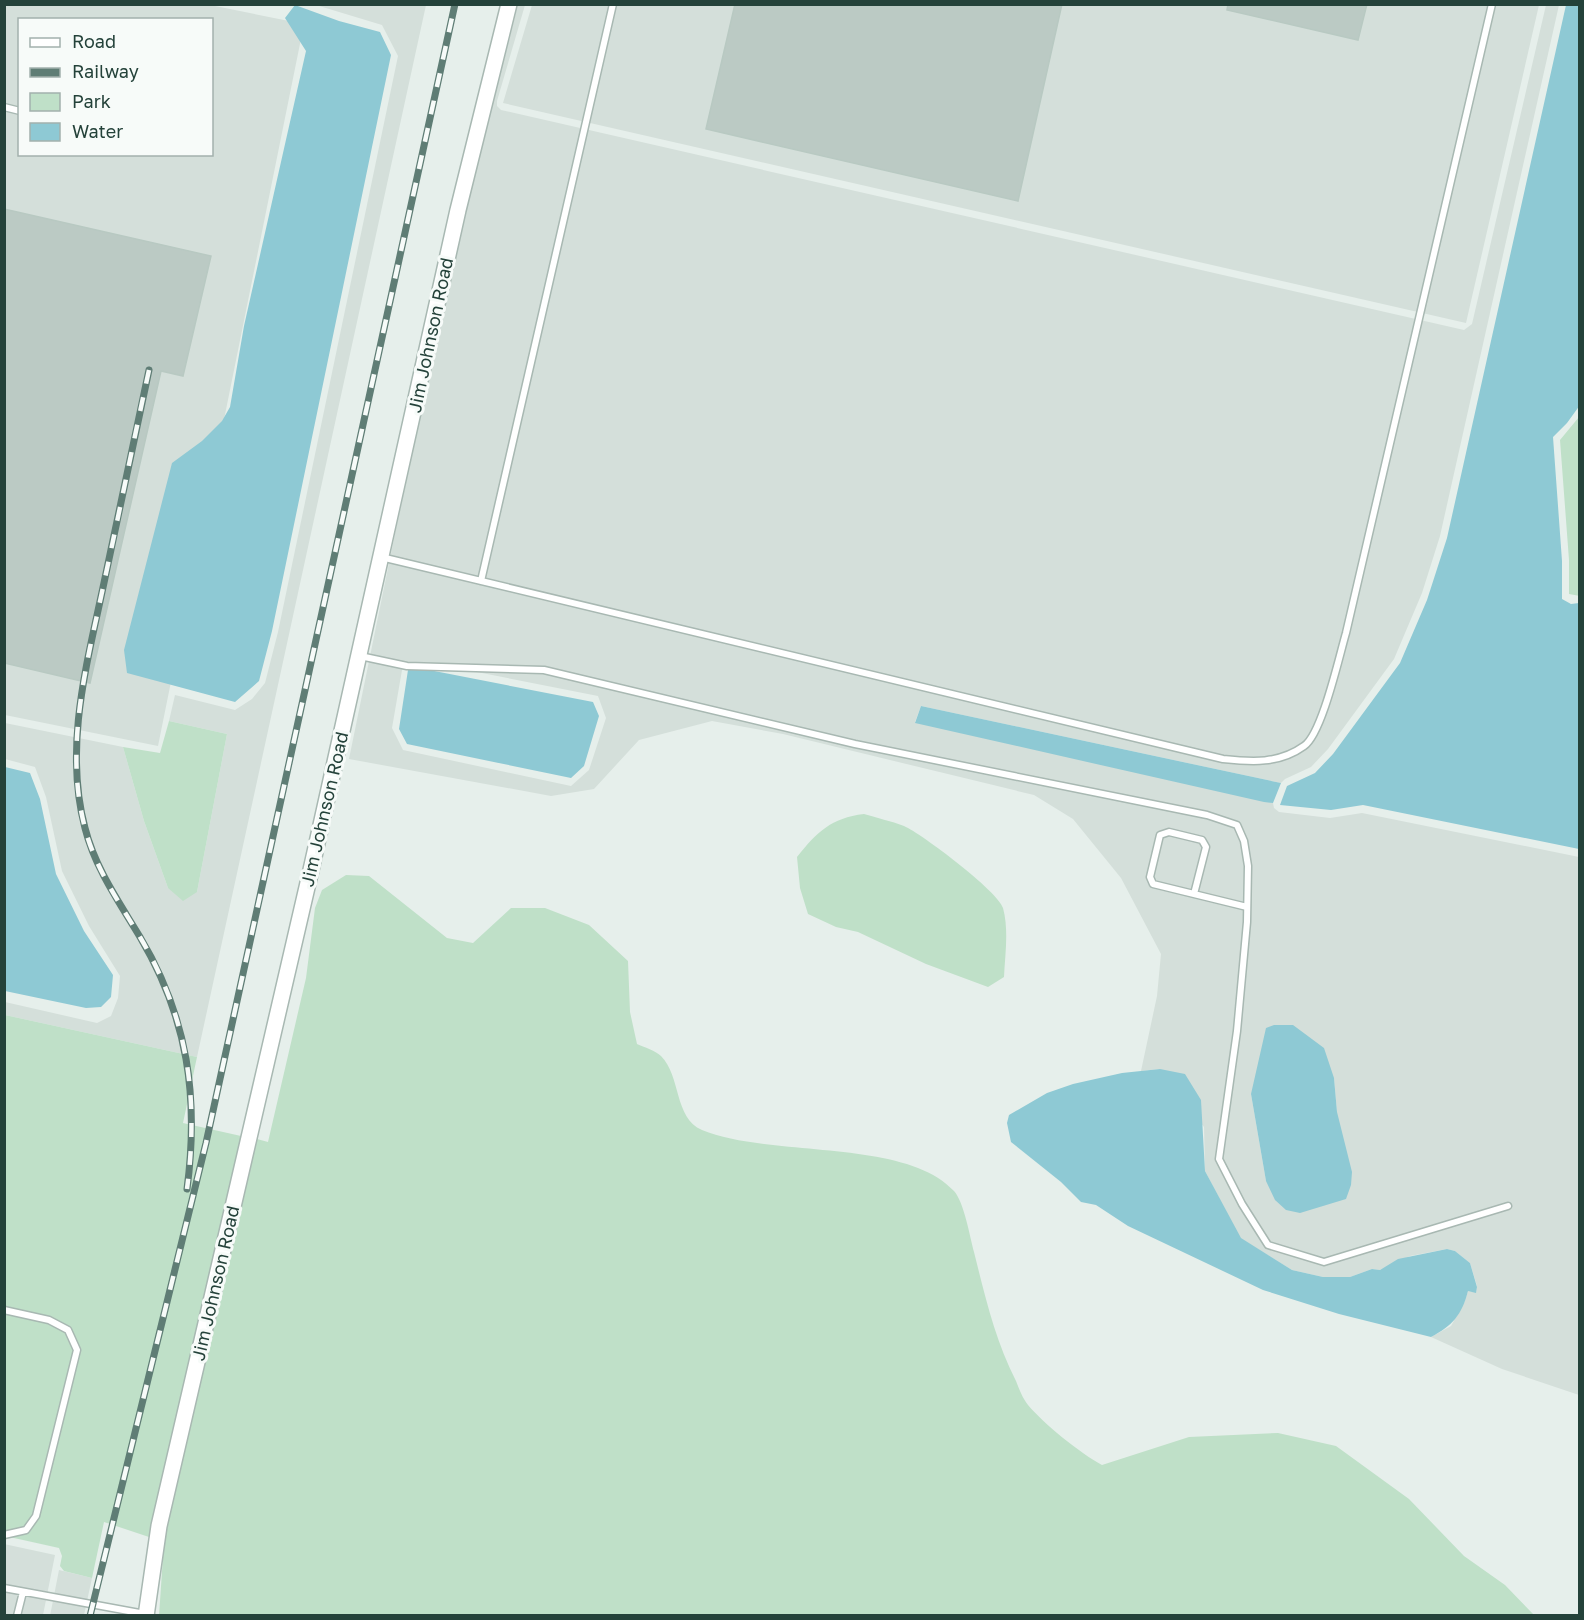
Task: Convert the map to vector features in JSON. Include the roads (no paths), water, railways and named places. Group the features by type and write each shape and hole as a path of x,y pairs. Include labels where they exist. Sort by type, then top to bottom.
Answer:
{"street":[{"name":"Jim Johnson Road","path":"146,1615 159,1526 359,656 458,210 509,4"}],"lane":[{"path":"481,581 613,4"},
{"path":"381,557 1223,759 1250,762 1273,761 1306,746 1321,721 1346,633 1492,4"},
{"path":"359,656 407,666 544,670 855,744 1207,815 1237,825 1244,841 1248,866 1247,907 1237,1031 1219,1159 1242,1204 1268,1245 1324,1262 1508,1206"},
{"path":"1194,894 1206,847 1202,840 1169,832 1160,835 1150,877 1153,884 1247,907"},
{"path":"4,1310 49,1320 68,1330 77,1350 36,1515 26,1530 4,1535"},
{"path":"4,1588 146,1615"},
{"path":"17,1616 23,1592"}],"water":[{"path":"295,5 339,21 380,32 391,55 272,631 259,681 235,702 127,673 124,650 172,463 202,441 222,421 230,407 244,326 306,51 285,18"},
{"path":"1566,5 1580,5 1580,405 1553,437 1562,561 1562,599 1571,604 1579,603 1579,849 1363,805 1331,810 1280,805 1287,786 1315,773 1333,754 1400,663 1427,600 1447,538"},
{"path":"424,669 593,702 599,716 584,766 571,778 407,744 399,729 408,670"},
{"path":"921,706 1281,783 1273,803 1264,802 915,723"},
{"path":"5,767 30,773 40,799 56,874 84,931 113,975 111,997 101,1007 86,1008 5,991"},
{"path":"1274,1025 1293,1025 1324,1048 1334,1078 1337,1112 1352,1172 1351,1185 1346,1199 1300,1213 1286,1210 1275,1200 1266,1181 1251,1094 1266,1028"},
{"path":"1160,1069 1185,1074 1201,1100 1205,1171 1241,1238 1292,1270 1323,1277 1350,1277 1372,1269 1380,1270 1398,1259 1447,1249 1455,1251 1470,1263 1477,1287 1476,1293 1468,1291 1463,1307 1455,1319 1445,1329 1431,1337 1339,1314 1263,1290 1128,1226 1096,1205 1081,1202 1061,1182 1011,1142 1007,1123 1009,1115 1047,1093 1073,1084 1122,1073"}],"railway":[{"path":"90,1616 206,1143 455,4"},
{"path":"149,370 85,671 77,734 76,765 79,797 89,843 108,884 156,967 179,1028 190,1090 191,1122 187,1189"}]}
